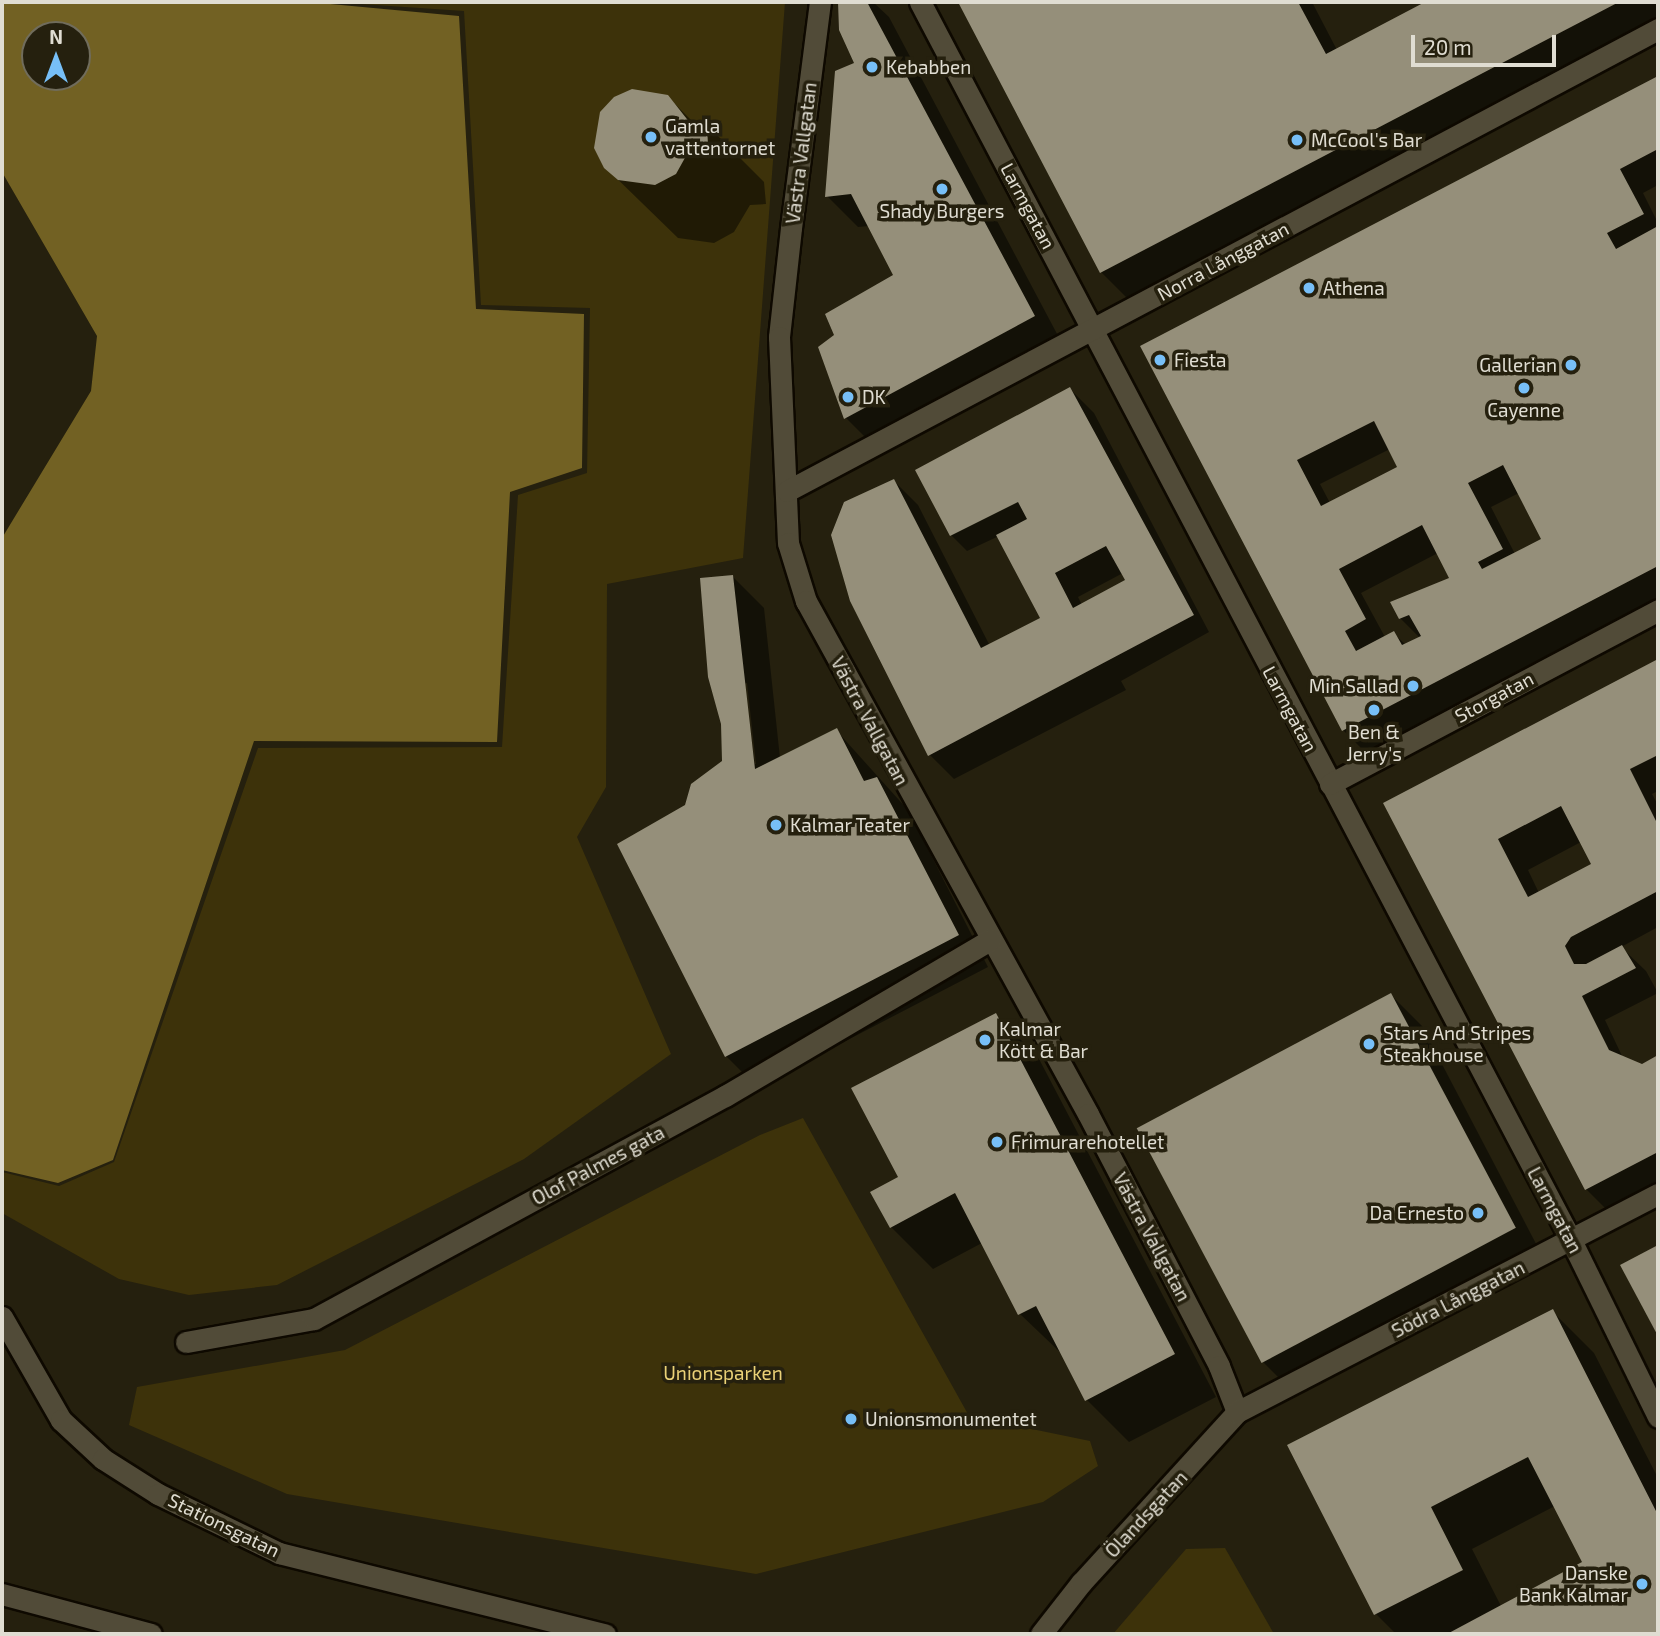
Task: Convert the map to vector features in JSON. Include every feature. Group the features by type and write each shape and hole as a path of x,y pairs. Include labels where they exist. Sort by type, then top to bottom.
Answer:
{"street":[{"name":"Västra Vallgatan","path":"820,2 779,337 788,491 788,543 806,601 1088,1114 1219,1367 1237,1412"},
{"name":"Larmgatan","path":"920,2 1571,1240 1658,1417"},
{"name":"Norra Långgatan","path":"788,491 1658,29"},
{"name":"Storgatan","path":"1330,784 1658,610"},
{"name":"Olof Palmes gata","path":"186,1342 314,1319 725,1096 990,940"},
{"name":"Södra Långgatan","path":"1257,1403 1658,1194"},
{"name":"Stationsgatan","path":"2,1317 61,1420 103,1459 158,1494 279,1553 594,1633"},
{"name":"Ölandsgatan","path":"1041,1634 1081,1583 1237,1412 1257,1403"},
{"path":"2,1594 151,1634"}],"green space":[{"path":"331,2 785,2 743,558 607,584 606,787 577,837 671,1054 524,1159 277,1285 189,1295 119,1279 2,1213 2,1172 59,1186 114,1162 258,748 502,747 518,495 587,473 590,308 481,305 464,11"},
{"name":"Unionsparken","path":"803,1118 969,1416 1090,1441 1098,1466 1043,1502 756,1574 287,1494 129,1425 137,1387 345,1350 760,1135"},
{"path":"1225,1548 1274,1634 1113,1634 1186,1549"}],"shaded area":[{"path":"2,2 309,2 459,16 476,309 584,314 582,468 510,492 497,742 254,741 113,1160 58,1183 2,1170 2,538 91,391 97,336 2,172"}],"building":[{"path":"838,2 867,2 1035,316 844,419 818,347 834,335 825,314 893,275 851,194 825,197 835,71 854,63 839,30"},
{"path":"958,2 1298,2 1326,54 1425,2 1619,2 1100,273"},
{"path":"1658,76 1658,149 1620,169 1644,214 1607,233 1616,249 1658,226 1658,566 1342,731 1140,346","holes":["1374,421 1397,467 1321,506 1297,460","1503,465 1541,539 1482,569 1478,562 1503,549 1468,483","1422,525 1449,578 1390,602 1399,619 1409,615 1421,636 1402,645 1394,631 1356,651 1345,631 1366,619 1339,569"]},
{"name":"Gamla vattentornet","path":"632,89 668,95 690,123 707,122 708,146 691,147 676,174 655,185 618,180 604,168 594,148 600,112 614,97"},
{"path":"1070,387 1194,615 928,756 850,601 831,535 844,502 894,479 981,648 1040,618 996,535 1027,519 1018,502 950,536 915,470","holes":["1106,546 1125,580 1073,608 1055,573"]},
{"name":"Kalmar Teater","path":"733,575 755,769 837,728 864,781 877,777 959,935 725,1057 617,844 685,805 691,784 722,761 721,724 708,677 700,578"},
{"path":"1658,659 1658,755 1630,769 1658,825 1658,891 1571,937 1565,946 1574,964 1586,964 1622,945 1636,968 1582,996 1609,1050 1642,1064 1658,1055 1658,1152 1585,1190 1383,803","holes":["1561,806 1591,864 1528,897 1498,839"]},
{"path":"1391,993 1516,1228 1262,1363 1137,1128"},
{"path":"996,1013 1175,1354 1085,1401 1036,1306 1018,1315 955,1193 890,1228 870,1192 898,1177 851,1088"},
{"path":"1658,1245 1658,1336 1620,1265"},
{"path":"1553,1309 1658,1515 1658,1634 1447,1634 1582,1562 1528,1457 1431,1507 1463,1570 1374,1615 1287,1445"}],"place":[{"name":"Kebabben","path":"872,67"},
{"name":"Gamla vattentornet","path":"651,137"},
{"name":"McCool's Bar","path":"1297,140"},
{"name":"Shady Burgers","path":"942,189"},
{"name":"Athena","path":"1309,288"},
{"name":"Fiesta","path":"1160,360"},
{"name":"Gallerian","path":"1571,365"},
{"name":"Cayenne","path":"1524,388"},
{"name":"DK","path":"848,397"},
{"name":"Min Sallad","path":"1413,686"},
{"name":"Ben & Jerry's","path":"1374,710"},
{"name":"Kalmar Teater","path":"776,825"},
{"name":"Kalmar Kött & Bar","path":"985,1040"},
{"name":"Stars And Stripes Steakhouse","path":"1369,1044"},
{"name":"Frimurarehotellet","path":"997,1142"},
{"name":"Da Ernesto","path":"1478,1213"},
{"name":"Unionsmonumentet","path":"851,1419"},
{"name":"Danske Bank Kalmar","path":"1642,1584"}]}
